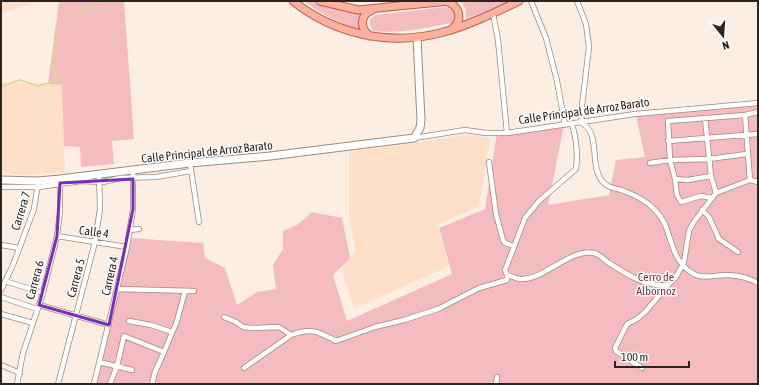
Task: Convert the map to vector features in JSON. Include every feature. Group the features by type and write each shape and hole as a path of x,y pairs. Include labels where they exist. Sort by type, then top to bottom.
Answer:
{"main road":[{"path":"293,1 319,19 332,25 370,36 385,38 417,37 452,29 520,1"},
{"path":"320,1 358,10 449,1"},
{"path":"445,2 453,5 458,11 458,23 452,29"},
{"path":"370,36 363,30 362,21 366,13 374,9"}],"street":[{"path":"531,1 546,38 558,81 565,125"},
{"path":"577,1 586,24 589,47 581,114 582,123 588,127 591,132 599,176 613,188 622,190 644,201 656,211 666,226 675,254 692,273 698,276 735,276 749,279 758,283"},
{"path":"492,13 498,40 507,133"},
{"path":"414,138 420,128 421,120 417,37"},
{"name":"Calle Principal de Arroz Barato","path":"1,180 38,184 99,178 133,170 270,156 465,130 486,133 507,133 635,114 758,102"},
{"path":"712,198 701,196 681,202 677,195 670,160 668,121 745,115 758,112"},
{"path":"745,115 750,180"},
{"path":"705,118 708,158 716,193"},
{"path":"244,368 291,335 299,332 312,330 336,341 344,339 375,327 404,320 438,309 479,288 507,280 505,270 524,218 539,200 576,169 575,135 572,124"},
{"path":"668,141 758,134"},
{"path":"650,163 747,154"},
{"path":"489,162 496,214 503,240 505,243 514,246"},
{"path":"190,163 199,222"},
{"name":"Carrera 4","path":"94,384 127,247 133,209 133,170"},
{"path":"99,178 103,182 120,178 133,179 156,177 191,171"},
{"path":"675,179 688,180 711,176"},
{"name":"Carrera 5","path":"58,384 96,242 100,210 99,178"},
{"path":"642,368 616,351 615,348 627,324 646,311 676,277 683,264 688,246 689,231 702,210 716,193 750,180 758,182"},
{"name":"Carrera 6","path":"17,384 23,353 43,293 57,236 60,212 60,181"},
{"path":"1,187 38,184"},
{"name":"Carrera 7","path":"1,290 6,281 34,209 38,184"},
{"path":"702,210 709,217 719,239 738,252"},
{"path":"130,230 139,229"},
{"name":"Calle 4","path":"57,236 127,247"},
{"path":"1,246 19,248"},
{"path":"507,275 521,280 541,274 559,262 580,254 594,253 626,274 656,286 668,285"},
{"path":"6,281 43,293"},
{"path":"118,289 194,291"},
{"path":"152,384 155,372 177,321 185,291"},
{"path":"1,297 76,315 109,325"},
{"path":"1,314 33,323"},
{"path":"224,317 243,327 278,327 291,335"},
{"path":"129,321 151,325 172,332"},
{"path":"110,384 117,366 124,336 164,352"},
{"path":"99,362 132,370"},
{"path":"1,365 20,373"},
{"path":"496,384 497,377"}],"highlighted area":[{"path":"133,179 133,209 109,325 39,305 57,236 60,183"}],"shaded area":[{"path":"1,1 42,1 1,13"},
{"path":"1,82 62,85 65,172 28,175 1,173"},
{"path":"464,135 490,138 479,207 437,224 449,266 354,309 341,267 356,252 349,215 349,152"}],"green space":[{"path":"59,1 124,1 134,139 112,141 114,164 81,167 80,147 64,146 62,85 48,84"},
{"path":"304,1 318,1 362,11 358,23 360,30 330,18"},
{"path":"511,1 466,19 466,9 461,2"},
{"path":"445,7 455,11 456,20 452,23 393,32 373,31 370,25 370,19 376,15"},
{"name":"Cerro de Albornoz","path":"758,101 758,384 95,384 122,280 129,238 203,243 205,258 225,268 237,305 257,292 276,289 273,265 283,249 283,231 297,225 312,212 342,218 350,258 333,275 347,321 452,274 439,228 485,209 497,133 564,125 548,205 609,195 616,160 645,157 635,111"}],"waterway":[{"path":"1,87 20,80 37,86 60,80 55,74 52,64 53,56 56,50 57,35 63,25 74,16 100,1"}]}
